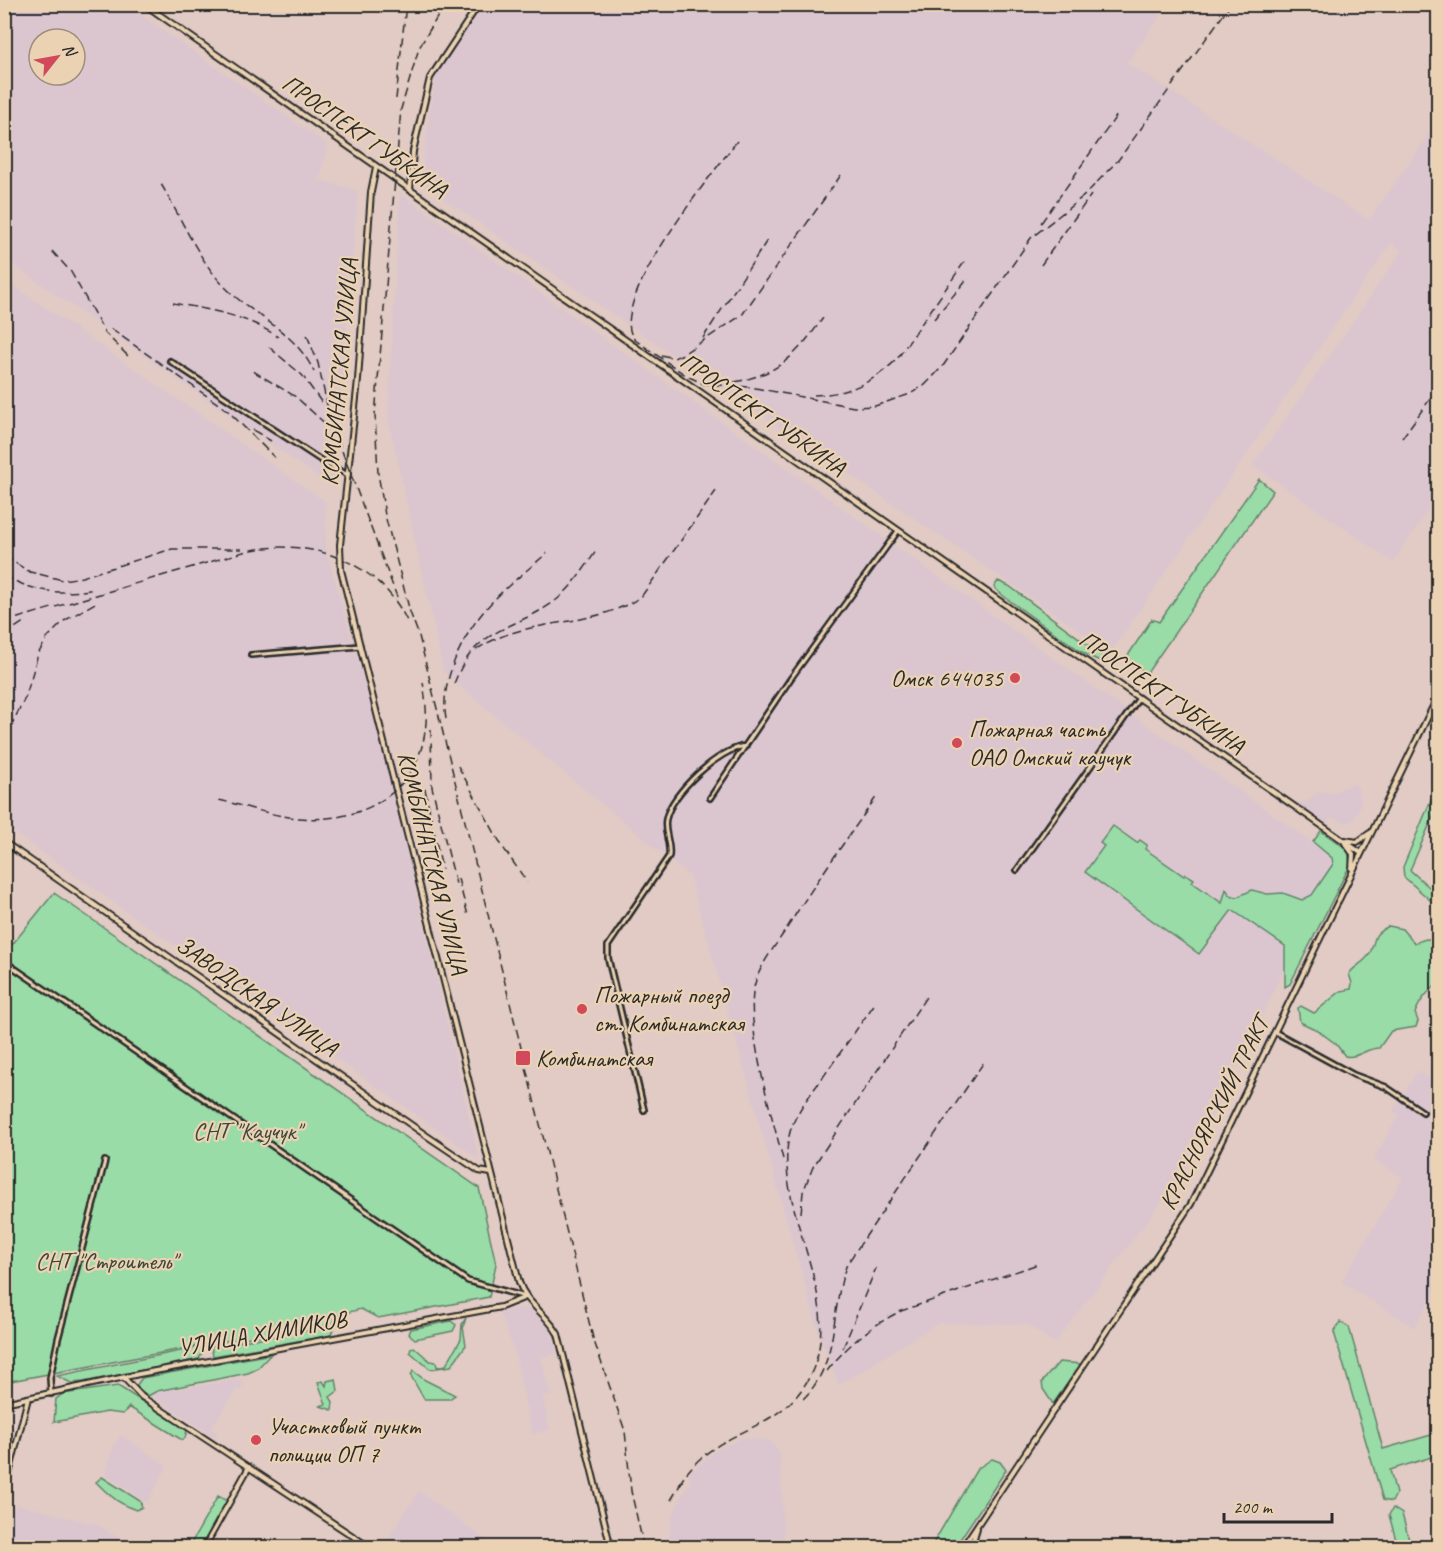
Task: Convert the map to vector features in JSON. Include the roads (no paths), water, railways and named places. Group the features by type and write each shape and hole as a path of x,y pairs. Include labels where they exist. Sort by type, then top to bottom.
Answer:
{"main road":[{"name":"ПРОСПЕКТ ГУБКИНА","path":"144,4 1361,853"},
{"path":"410,190 413,151 430,78 479,4"},
{"name":"КОМБИНАТСКАЯ УЛИЦА","path":"376,167 371,192 340,564 519,1282 526,1297 549,1320 558,1334 611,1548"},
{"name":"КРАСНОЯРСКИЙ ТРАКТ","path":"962,1548 1178,1225 1275,1032 1438,696"},
{"path":"1340,839 1357,842 1373,830"},
{"path":"1340,839 1353,854 1352,873"},
{"name":"ЗАВОДСКАЯ УЛИЦА","path":"4,842 435,1142 478,1171 492,1173"},
{"name":"УЛИЦА ХИМИКОВ","path":"4,1403 501,1307 526,1297"},
{"path":"124,1378 142,1397 371,1548"},
{"path":"4,1494 28,1398"},
{"path":"204,1548 249,1467"},
{"path":"971,1548 980,1521"}],"street":[{"path":"170,361 325,463 348,475"},
{"path":"710,798 791,678 898,531"},
{"path":"251,655 361,646"},
{"path":"1017,870 1139,698"},
{"path":"644,1110 608,958 608,946 669,855 665,825 667,815 679,795 699,773 713,762 736,748 746,746"},
{"path":"4,961 468,1281 526,1297"},
{"path":"1275,1032 1354,1075 1386,1087 1423,1112"},
{"path":"51,1394 50,1378 58,1339 105,1161"}],"railway":[{"path":"396,99 406,4"},
{"path":"445,4 419,48 401,109 375,415 378,473 385,515 410,612 419,636 593,1338 625,1431 631,1491 644,1548"},
{"path":"737,141 665,239 647,270 634,299 629,323 635,340 687,376 704,384 750,387 854,407 875,406 910,394 925,385 943,366 1031,238 1085,195 1119,159 1231,4"},
{"path":"1041,223 1117,115"},
{"path":"661,355 674,358 683,354 742,315 841,175"},
{"path":"161,184 198,251 216,276 237,298 274,325 296,345 314,372"},
{"path":"1041,265 1091,195"},
{"path":"703,338 768,239"},
{"path":"52,251 71,272 105,333 128,356"},
{"path":"814,395 859,386 879,375 897,359 965,261"},
{"path":"934,319 966,280"},
{"path":"173,303 241,318 278,337"},
{"path":"734,382 764,374 776,368 796,352 823,318"},
{"path":"111,329 227,410 275,458"},
{"path":"307,335 318,363 330,419 397,597"},
{"path":"269,347 302,375 322,403"},
{"path":"253,371 296,397 330,428"},
{"path":"1402,438 1438,388"},
{"path":"253,430 271,441"},
{"path":"476,650 495,639 515,632 600,614 641,597 716,491"},
{"path":"4,622 247,551 271,548 317,551 340,558 379,583 395,600 407,621"},
{"path":"4,556 30,572 63,580 82,577 172,549 242,549"},
{"path":"454,684 463,665 484,640 555,601 572,584 596,551"},
{"path":"446,719 446,688 450,672 472,627 499,595 547,553"},
{"path":"4,575 26,586 48,591 71,592 95,589"},
{"path":"4,740 26,696 38,654 48,637 64,621 95,603"},
{"path":"4,635 25,621"},
{"path":"219,800 279,815 322,818 366,809 384,799 400,785 413,768 422,747 426,723 423,682"},
{"path":"431,729 432,787 457,888"},
{"path":"458,766 502,846 527,882"},
{"path":"425,789 442,869"},
{"path":"783,1159 757,1053 752,1010 755,984 771,951 877,796"},
{"path":"458,879 468,915"},
{"path":"801,1213 803,1192 813,1167 928,994"},
{"path":"679,1485 694,1465 711,1450 768,1419 785,1407 801,1391 813,1369 820,1340 820,1310 790,1190 787,1161 790,1132 804,1103 876,1002"},
{"path":"803,1399 815,1384 829,1352 838,1299 847,1264 984,1062"},
{"path":"827,1371 861,1336 901,1311 1038,1264"},
{"path":"843,1348 876,1268"},
{"path":"671,1500 683,1480"}],"place":[{"name":"Омск 644035","path":"1015,678"},
{"name":"Пожарная часть ОАО Омский каучук","path":"957,743"},
{"name":"Пожарный поезд ст. Комбинатская","path":"582,1009"},
{"name":"Комбинатская","path":"523,1058"},
{"name":"Участковый пункт полиции ОП 7","path":"256,1440"}],"park label":[{"name":"СНТ \"Каучук\"","path":"247,1131"},
{"name":"СНТ \"Строитель\"","path":"106,1261"}]}
